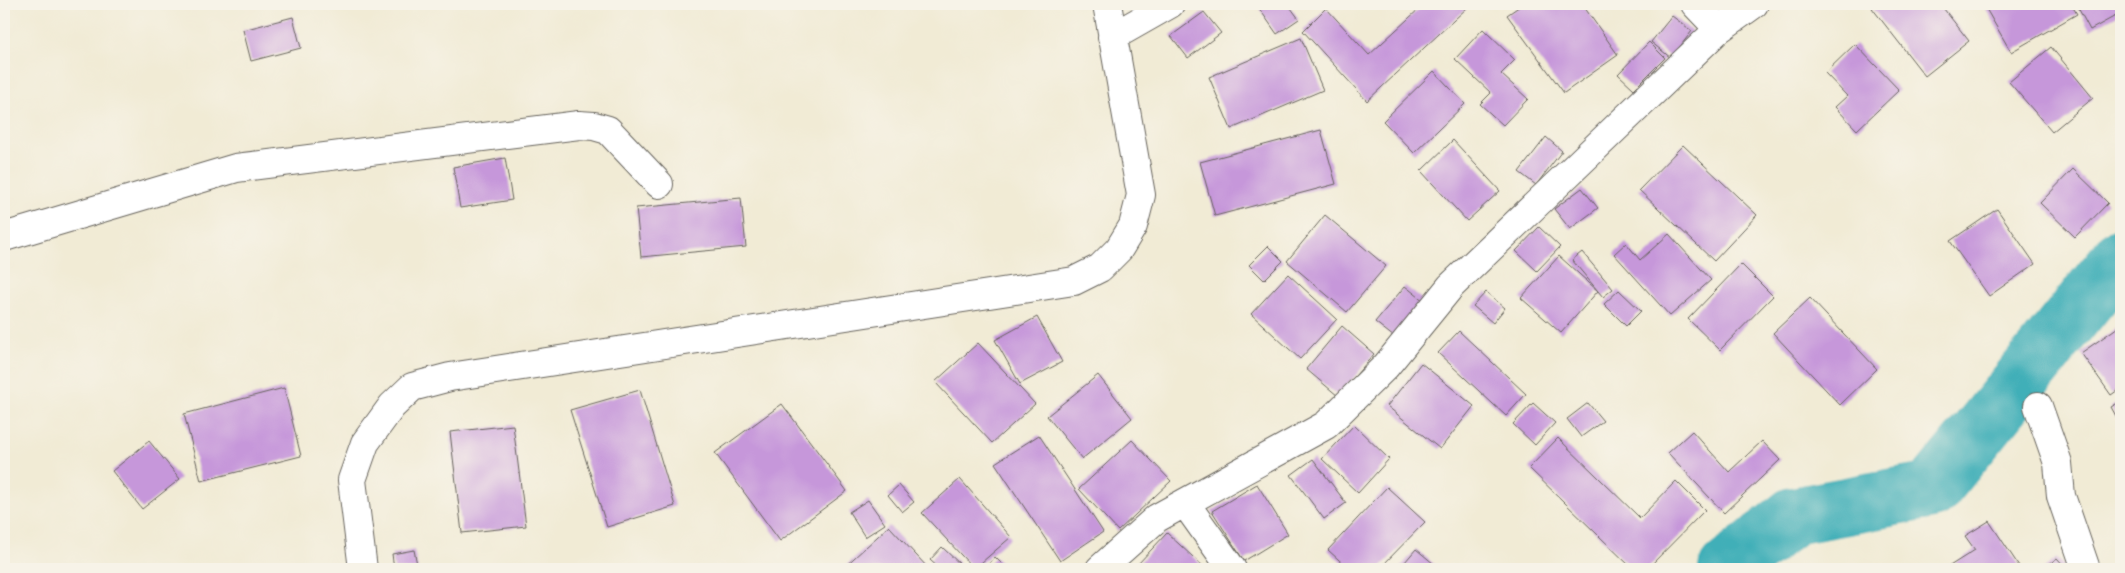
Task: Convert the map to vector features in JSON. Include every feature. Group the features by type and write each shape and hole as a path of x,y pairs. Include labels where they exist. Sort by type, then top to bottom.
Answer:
{"street":[{"path":"363,569 352,480 365,443 392,406 412,387 450,377 1074,281 1100,268 1120,249 1133,226 1141,195 1107,4"},
{"path":"1112,37 1170,4"},
{"path":"1695,4 1719,29"},
{"path":"1100,569 1157,518 1326,424 1386,366 1451,286 1719,29 1754,4"},
{"path":"4,238 236,168 579,126 594,126 608,130 659,184"},
{"path":"2038,406 2058,463 2060,496 2086,569"},
{"path":"1185,503 1232,569"}],"building":[{"path":"1256,4 1288,4 1299,19 1277,34"},
{"path":"1418,4 1465,4 1468,7 1367,101 1303,31 1326,8 1369,55 1421,7"},
{"path":"1523,4 1582,4 1618,55 1564,93 1507,15"},
{"path":"1878,4 1940,4 1969,41 1925,76 1872,8"},
{"path":"1991,4 2071,4 2077,14 2011,52 1985,7"},
{"path":"2076,4 2121,4 2121,13 2090,30"},
{"path":"1204,12 1221,33 1188,58 1171,36"},
{"path":"1672,16 1692,31 1671,58 1651,42"},
{"path":"293,17 301,48 251,61 243,30"},
{"path":"1483,29 1515,60 1501,74 1528,99 1503,125 1480,104 1491,93 1455,59"},
{"path":"1301,38 1323,90 1231,129 1209,77"},
{"path":"1649,42 1665,58 1634,89 1618,74"},
{"path":"1855,44 1899,90 1857,130 1835,107 1847,96 1825,73"},
{"path":"2051,47 2093,98 2052,132 2009,82"},
{"path":"1434,71 1465,104 1414,153 1383,121"},
{"path":"1321,130 1336,184 1215,216 1200,162"},
{"path":"1546,137 1562,151 1536,185 1519,172"},
{"path":"1453,140 1500,191 1467,221 1421,171"},
{"path":"1683,145 1757,215 1714,261 1639,190"},
{"path":"505,158 512,200 460,208 453,167"},
{"path":"2073,169 2108,203 2075,237 2040,203"},
{"path":"1582,188 1598,208 1570,229 1554,209"},
{"path":"741,198 746,247 641,257 636,208"},
{"path":"1997,209 2035,264 1989,296 1950,241"},
{"path":"1325,215 1386,266 1347,312 1287,261"},
{"path":"1539,227 1560,247 1537,271 1516,251"},
{"path":"1669,234 1711,280 1670,316 1614,254 1626,243 1640,260"},
{"path":"1268,246 1283,261 1264,280 1249,265"},
{"path":"1582,252 1613,289 1603,297 1572,260"},
{"path":"1559,256 1598,291 1561,333 1521,298"},
{"path":"1741,264 1773,296 1720,350 1688,319"},
{"path":"1288,274 1337,319 1300,359 1251,314"},
{"path":"1405,286 1424,301 1394,337 1375,322"},
{"path":"1619,290 1641,311 1626,326 1604,304"},
{"path":"1486,292 1505,308 1493,323 1473,306"},
{"path":"1810,298 1877,369 1840,405 1773,333"},
{"path":"1037,317 1062,362 1020,384 995,340"},
{"path":"2121,325 2121,388 2111,395 2081,353"},
{"path":"1342,326 1374,354 1338,396 1306,369"},
{"path":"1459,331 1526,394 1506,416 1438,353"},
{"path":"978,343 1035,404 992,443 935,382"},
{"path":"1421,363 1474,406 1440,449 1387,406"},
{"path":"1098,375 1132,418 1082,459 1047,416"},
{"path":"284,388 301,456 201,481 184,414"},
{"path":"640,390 675,506 607,527 570,410"},
{"path":"2121,401 2121,425 2111,407"},
{"path":"1533,403 1555,423 1535,445 1513,424"},
{"path":"1588,403 1603,421 1581,437 1567,419"},
{"path":"782,404 847,491 780,541 715,453"},
{"path":"513,425 526,526 462,533 450,432"},
{"path":"1354,425 1389,459 1358,493 1322,459"},
{"path":"1692,431 1729,472 1762,441 1780,460 1724,513 1668,453"},
{"path":"1039,435 1103,532 1060,561 995,463"},
{"path":"1558,438 1640,518 1676,481 1705,510 1647,569 1633,569 1529,468"},
{"path":"1132,440 1171,481 1118,531 1079,489"},
{"path":"149,441 180,479 142,509 112,471"},
{"path":"1313,459 1346,503 1324,519 1291,475"},
{"path":"960,479 1011,537 974,569 922,513"},
{"path":"1257,484 1288,534 1244,561 1212,511"},
{"path":"899,485 914,502 902,512 888,495"},
{"path":"1387,487 1425,522 1379,569 1349,569 1328,550"},
{"path":"868,500 885,524 865,537 849,512"},
{"path":"1989,521 2021,569 1945,569 1975,550 1965,536"},
{"path":"889,526 929,569 842,569"},
{"path":"1167,533 1206,569 1142,569 1137,565"},
{"path":"942,547 963,567 961,569 940,569 930,560"},
{"path":"1416,549 1440,569 1399,569"},
{"path":"414,550 418,569 394,569 392,554"},
{"path":"995,557 1007,569 984,569"},
{"path":"2057,558 2067,569 2043,569"}],"waterway":[{"path":"1727,569 1793,516 1932,490 2121,257"}]}
